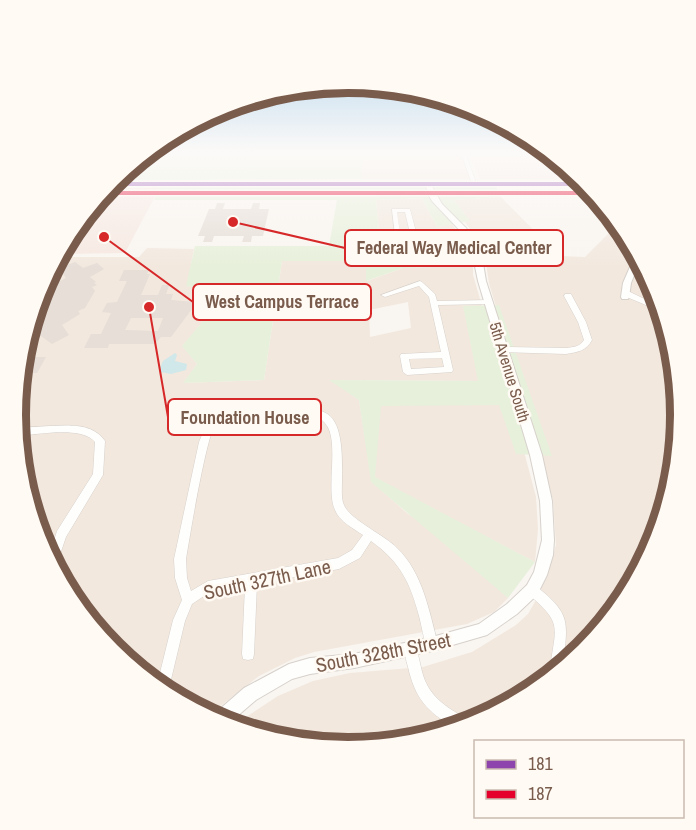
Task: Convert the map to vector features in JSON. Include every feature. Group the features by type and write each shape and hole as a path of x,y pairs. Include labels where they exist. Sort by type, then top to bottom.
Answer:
{"street":[{"name":"5th Avenue South","path":"431,191 436,202 472,242 480,261 482,281 536,455 546,501 548,540 540,575"},
{"path":"423,242 413,233 408,210 394,210 398,242 423,242 472,242"},
{"path":"634,267 625,295 651,305"},
{"path":"385,295 420,283 432,296 434,303 446,355 449,370 406,372 404,356 446,355"},
{"path":"503,350 567,350 581,348 585,345 588,340 582,322 568,296"},
{"path":"434,303 489,302"},
{"path":"165,680 179,620 188,600 181,578 182,547 204,442 209,424 217,413 228,409 284,409 318,412 331,421 336,447 338,506 341,512 393,551 408,569 418,593 432,644"},
{"path":"26,432 73,429 94,433 100,441 98,475 60,535 56,551"},
{"name":"South 327th Lane","path":"188,600 208,587 339,563 356,554 370,534"},
{"name":"South 328th Street","path":"227,714 250,694 289,672 310,666 354,661 432,644 482,630 512,609 532,590 540,575"},
{"path":"248,654 251,580"},
{"path":"532,590 551,604 560,616 563,627 558,660"},
{"path":"410,648 415,672 425,697 434,707 454,719"}],"shaded area":[{"path":"117,191 158,191 125,253 69,254 92,219"},
{"path":"501,197 559,256 585,257 612,230 627,254 646,292 660,332 670,394 668,457 660,498 646,538 616,594 576,643 527,683 471,713 431,727 390,735 348,738 306,735 265,727 242,719 278,696 313,681 350,673 423,667 472,652 516,625 528,614 548,573 556,545 553,500 489,283 485,256 476,237 465,222 469,220 453,200"},
{"path":"422,198 437,227 452,224 464,240 473,258 473,275 482,306 464,307 479,381 331,380 359,400 372,482 408,514 449,536 508,598 494,612 467,624 314,652 295,658 259,676 216,709 169,683 120,643 80,594 50,538 36,498 26,436 28,373 36,332 43,311 67,257 139,257 147,248 194,249 187,286 212,291 208,315 183,346 197,364 184,383 264,380 282,261 366,261 367,281 403,268 432,267 431,252 381,253 376,200","holes":["408,302 411,328 370,337 369,310"]},
{"path":"510,399 536,497 538,529 535,562 373,478 373,402"}],"green space":[{"path":"158,191 498,191 501,197 454,200 470,221 437,227 422,198 376,200 381,253 431,252 433,267 403,268 366,281 366,261 282,261 264,380 183,383 197,364 182,346 208,315 212,291 186,286 195,246 329,246 337,200 154,200"},
{"path":"499,305 552,456 516,454 499,405 381,406 375,477 535,562 508,598 371,482 359,400 329,380 478,381 463,306"}],"water":[{"path":"175,353 177,355 175,361 187,364 186,370 171,374 161,372 163,361"}],"building":[{"path":"217,203 225,203 223,209 251,209 253,203 260,203 259,209 269,209 263,236 252,236 251,242 242,242 244,236 214,236 212,242 203,242 205,236 198,236 209,209 215,209"},
{"path":"75,262 83,268 97,263 104,269 90,277 97,285 92,287 95,291 85,308 78,311 80,314 62,325 69,335 52,344 41,336 35,339 49,296 52,296 49,293 53,285 66,278 60,270"},
{"path":"124,270 149,270 147,274 150,274 141,295 158,295 162,285 169,285 166,294 173,294 171,300 194,302 192,309 171,337 161,337 155,344 109,344 108,348 84,348 91,334 101,334 111,313 102,312 107,303 117,302 127,281 119,281","holes":["131,318 163,318 158,331 125,330"]},
{"path":"31,357 46,357 37,373 28,373"}],"transit line":[{"name":"187","path":"114,193 582,193"}],"place":[{"name":"Federal Way Medical Center","path":"233,222"},
{"name":"West Campus Terrace","path":"104,237"},
{"name":"Foundation House","path":"149,307"}]}
